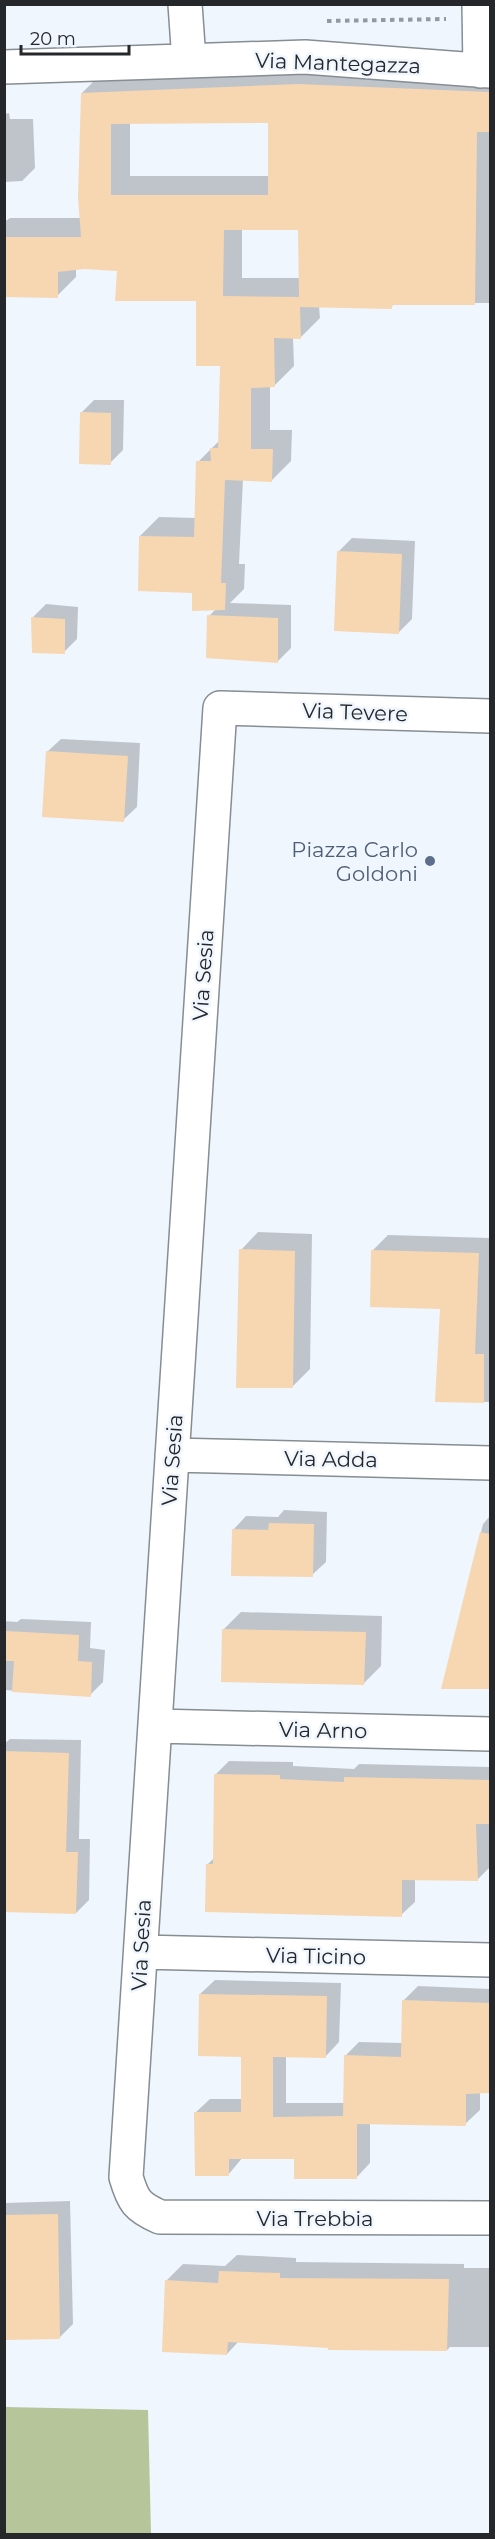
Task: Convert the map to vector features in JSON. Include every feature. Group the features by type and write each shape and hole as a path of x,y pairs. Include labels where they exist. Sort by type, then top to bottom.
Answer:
{"street":[{"path":"185,4 189,61"},
{"path":"479,4 485,71"},
{"name":"Via Mantegazza","path":"4,67 305,57 485,71"},
{"name":"Via Tevere","path":"220,708 490,716"},
{"name":"Via Sesia","path":"141,2208 131,2194 126,2177 220,708"},
{"name":"Via Adda","path":"172,1455 490,1463"},
{"name":"Via Arno","path":"155,1726 490,1734"},
{"name":"Via Ticino","path":"141,1952 490,1960"},
{"name":"Via Trebbia","path":"141,2208 160,2217 176,2218 490,2218"}],"green space":[{"path":"5,2407 148,2410 151,2534 5,2534"}],"building":[{"path":"298,84 490,92 490,132 477,132 475,305 392,305 392,309 300,307 301,339 274,338 275,387 251,388 251,449 273,449 272,482 225,480 221,583 226,583 225,610 192,611 192,593 138,591 139,536 194,537 196,461 211,461 210,448 218,448 220,366 196,366 196,301 115,301 117,271 84,269 58,272 58,298 4,297 4,237 81,237 78,197 81,93","holes":["268,123 268,195 111,195 111,124","224,230 298,230 299,297 223,296"]},
{"path":"80,412 111,413 111,465 79,464"},
{"path":"337,551 402,554 399,634 334,631"},
{"path":"207,615 278,618 278,663 206,658"},
{"path":"31,617 65,619 65,654 32,653"},
{"path":"46,751 128,756 124,822 42,817"},
{"path":"239,1249 295,1251 293,1388 236,1388"},
{"path":"371,1250 479,1253 475,1354 484,1354 484,1403 435,1402 440,1309 370,1307"},
{"path":"269,1523 314,1524 313,1577 231,1576 232,1529 268,1530"},
{"path":"480,1532 490,1534 490,1689 441,1689"},
{"path":"222,1629 366,1632 364,1685 221,1682"},
{"path":"6,1631 79,1635 78,1661 92,1662 91,1697 12,1692 14,1661 4,1661"},
{"path":"4,1751 69,1753 66,1852 78,1852 76,1914 4,1912"},
{"path":"214,1774 280,1775 280,1779 344,1782 344,1777 490,1780 490,1824 476,1824 478,1881 402,1880 402,1917 205,1912 206,1864 213,1864"},
{"path":"199,1994 327,1996 326,2058 273,2057 273,2117 343,2116 344,2055 401,2057 402,2000 490,2003 490,2093 466,2094 466,2126 357,2124 357,2179 294,2179 294,2159 229,2159 229,2176 195,2176 194,2112 241,2112 241,2057 198,2056"},
{"path":"58,2214 60,2339 4,2340 4,2215"},
{"path":"219,2271 280,2273 280,2278 449,2279 447,2351 328,2350 328,2348 228,2342 227,2355 162,2352 165,2280 218,2283"}],"place":[{"name":"Piazza Carlo Goldoni","path":"430,861"}]}
